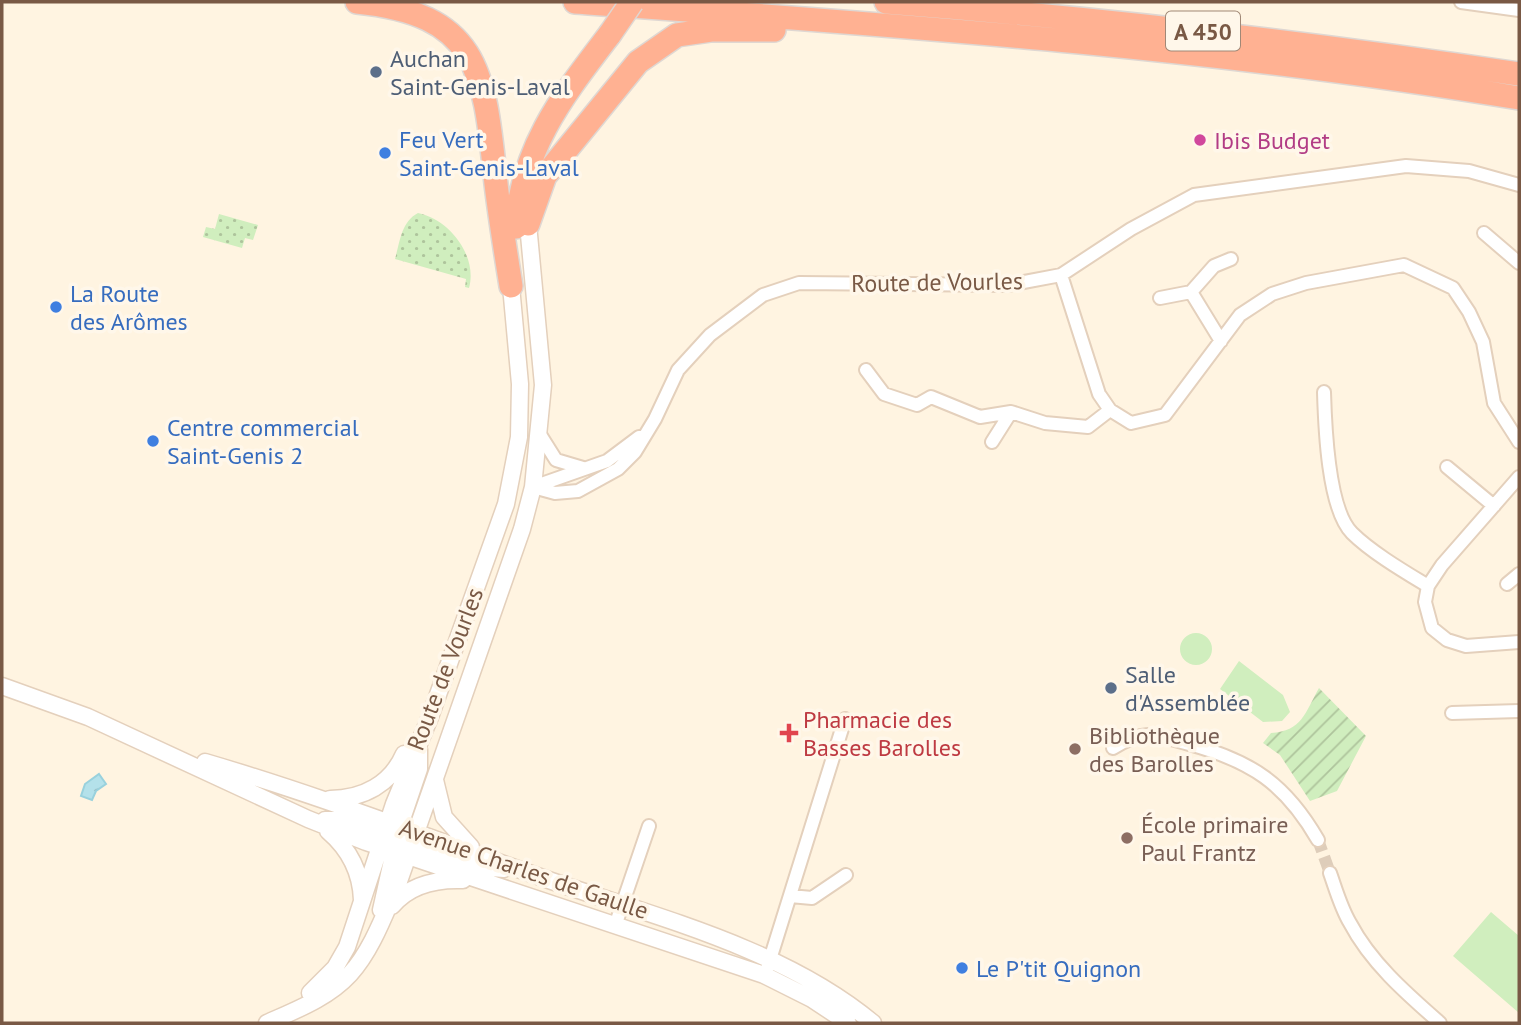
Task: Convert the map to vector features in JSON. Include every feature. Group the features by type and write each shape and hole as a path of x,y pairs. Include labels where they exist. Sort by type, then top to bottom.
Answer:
{"highway":[{"path":"357,2 419,13 449,33 472,60 483,89 489,117 511,286"},
{"name":"A 450","path":"575,2 884,13 1045,14 1307,43 1519,74"},
{"path":"511,286 529,159 548,119 632,2"},
{"path":"523,215 558,156 638,62 677,35 711,30 859,34 884,13"},
{"name":"A 450","path":"884,13 1095,42 1317,68 1519,98"}],"street":[{"path":"1461,2 1519,10"},
{"name":"Route de Vourles","path":"533,487 555,493 578,491 618,469 635,452 678,370 710,335 764,295 799,283 1008,285 1060,275 1130,229 1194,195 1406,166 1469,171 1519,185"},
{"name":"Route de Vourles","path":"272,1021 323,982 347,947 362,906 434,776 510,562 533,487 543,385 523,215"},
{"path":"1484,233 1519,263"},
{"path":"1160,298 1191,292 1214,266 1231,259"},
{"path":"1060,275 1099,394 1110,410 1131,423 1165,415 1240,315 1272,294 1306,283 1404,265 1453,288 1469,312 1483,342 1494,404 1519,442"},
{"name":"Route de Vourles","path":"398,839 408,765 419,747 506,505 519,437 520,384 511,286"},
{"path":"1191,292 1221,341"},
{"path":"866,370 884,394 916,405 931,397 980,417 1011,412 1045,423 1088,426 1110,410"},
{"path":"1324,392 1325,425 1339,514 1352,533 1428,586"},
{"path":"992,442 1011,412"},
{"name":"Route de Vourles","path":"533,487 607,461 647,430"},
{"path":"539,433 556,460 587,469"},
{"path":"506,505 533,487 520,464 519,437"},
{"path":"1447,467 1494,506"},
{"path":"1519,477 1442,565 1428,586 1425,602 1429,620 1447,640 1466,646 1519,642"},
{"path":"479,580 495,574 510,562"},
{"path":"1507,584 1519,574"},
{"name":"Avenue Charles de Gaulle","path":"2,686 88,717 308,819"},
{"path":"1452,713 1519,711"},
{"path":"324,800 358,796 391,777 409,743 430,717"},
{"path":"767,968 845,719"},
{"path":"1113,748 1133,735 1154,735 1228,755 1248,764 1277,786 1296,807 1318,840"},
{"name":"Avenue Charles de Gaulle","path":"159,749 324,800 478,881 615,926 817,983 873,1023"},
{"path":"434,776 439,801 449,827 484,856"},
{"path":"308,819 341,820 480,867 523,871"},
{"path":"308,819 335,837 349,854 359,877 362,906"},
{"path":"615,926 649,826"},
{"path":"382,919 380,903 398,839"},
{"name":"Avenue Charles de Gaulle","path":"398,839 484,856 684,925 767,968 848,1023"},
{"path":"1330,873 1349,922 1392,980 1440,1023"},
{"path":"790,896 812,898 846,875"},
{"path":"382,919 398,899 419,886 447,880 478,881"},
{"name":"Route de Vourles","path":"272,1021 312,1003 351,973 382,919"}],"green space":[{"path":"418,213 440,223 458,241 469,264 469,288 465,287 466,279 395,259 405,227"},
{"path":"219,214 258,225 253,240 245,238 242,248 203,237 206,227 215,229"},
{"path":"1196,633 1207,638 1212,649 1207,660 1196,665 1185,660 1180,649 1185,638"},
{"path":"1239,661 1283,695 1290,712 1282,721 1263,722 1220,689"},
{"path":"1319,688 1366,736 1337,791 1310,801 1280,755 1263,743 1271,733 1290,729 1296,724 1306,713"},
{"path":"1491,912 1519,936 1519,1013 1453,956"}],"water":[{"path":"99,774 106,784 96,791 92,800 81,796 85,784"}],"tunnel":[{"path":"1318,840 1330,873"}],"place":[{"name":"Auchan Saint-Genis-Laval","path":"376,72"},
{"name":"Ibis Budget","path":"1200,140"},
{"name":"Feu Vert Saint-Genis-Laval","path":"385,153"},
{"name":"La Route des Arômes","path":"56,307"},
{"name":"Centre commercial Saint-Genis 2","path":"153,441"},
{"name":"Salle d'Assemblée","path":"1111,688"},
{"name":"Pharmacie des Basses Barolles","path":"789,733"},
{"name":"Bibliothèque des Barolles","path":"1075,749"},
{"name":"École primaire Paul Frantz","path":"1127,838"},
{"name":"Le P'tit Quignon","path":"962,968"}]}
